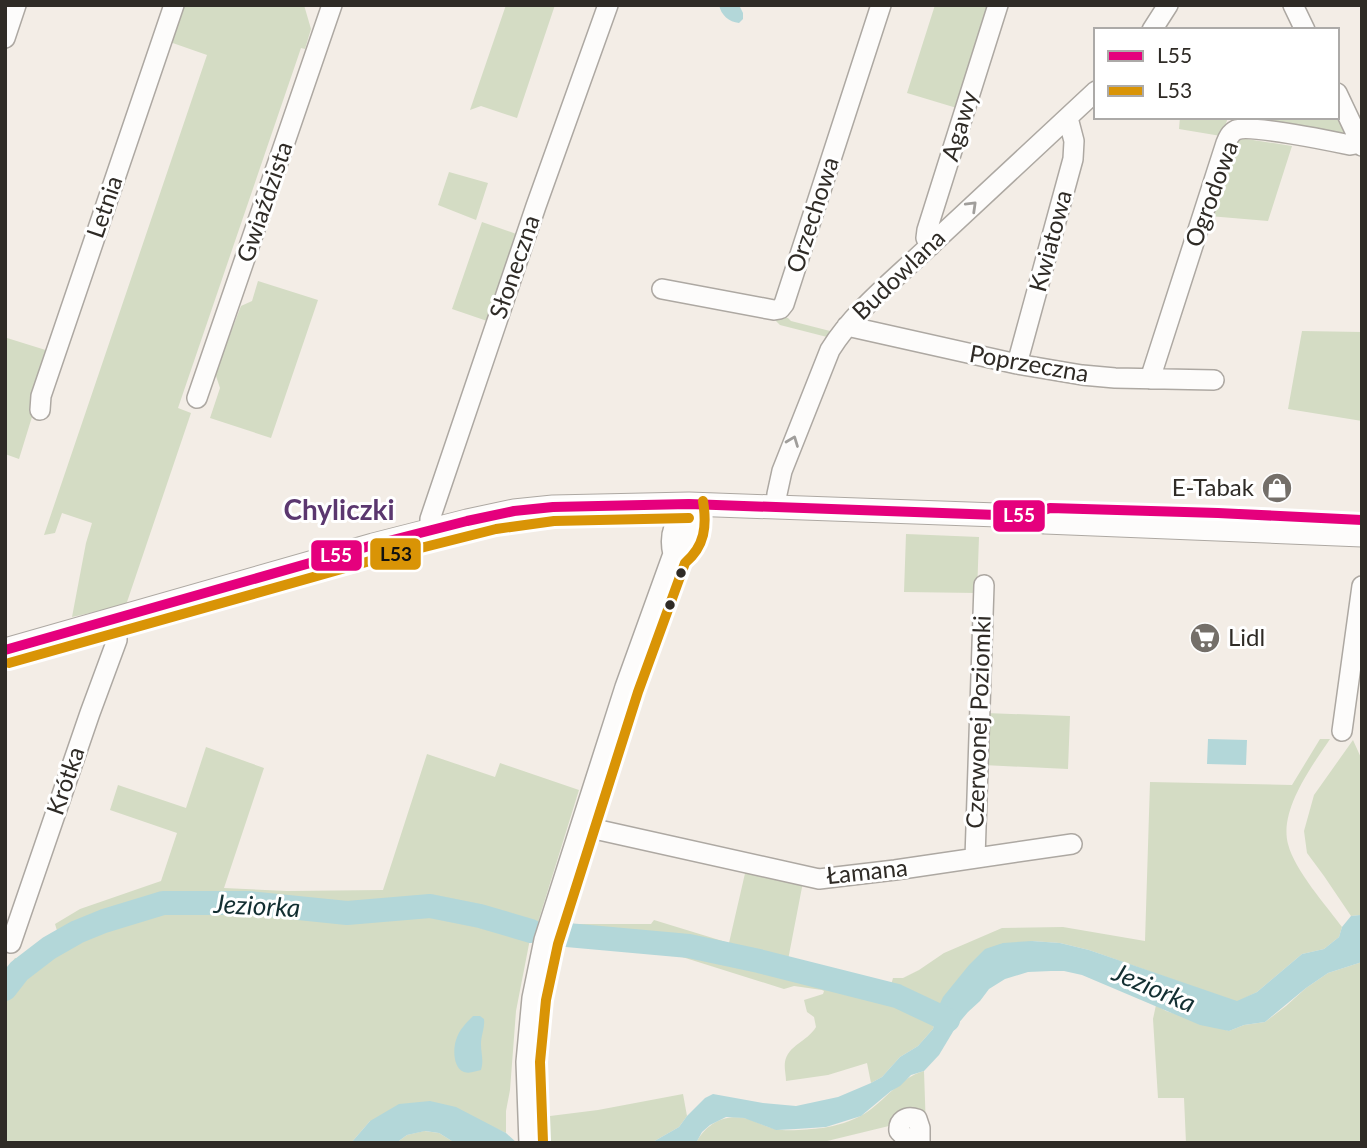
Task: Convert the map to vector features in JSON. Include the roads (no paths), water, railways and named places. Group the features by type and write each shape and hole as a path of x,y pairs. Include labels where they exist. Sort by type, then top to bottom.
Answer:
{"main road":[{"path":"5,650 430,530 514,511 553,507 689,504 776,507 1026,516 1045,522 1362,535"},
{"path":"1026,516 1049,508 1362,520"}],"street":[{"path":"5,38 16,5"},
{"name":"Letnia","path":"40,410 41,396 174,5"},
{"name":"Gwiaździsta","path":"197,398 332,5"},
{"name":"Słoneczna","path":"430,530 430,519 518,259 608,5"},
{"name":"Orzechowa","path":"662,289 774,310 780,309 784,304 881,5"},
{"name":"Agawy","path":"930,246 926,241 927,230 998,5"},
{"path":"1153,28 1168,5"},
{"path":"1293,5 1304,28"},
{"name":"Budowlana","path":"776,507 782,471 802,419 830,350 847,326 1094,93"},
{"path":"1339,97 1361,145"},
{"name":"Kwiatowa","path":"1017,364 1073,159 1073,134 1068,118"},
{"name":"Ogrodowa","path":"1150,379 1230,134 1240,129 1265,130 1361,145"},
{"name":"Poprzeczna","path":"847,326 1017,364 1082,375 1214,380"},
{"path":"528,1143 526,1062 532,999 544,940 625,687 673,554 685,545 693,522 689,504"},
{"name":"Czerwonej Poziomki","path":"975,858 984,585"},
{"path":"1342,731 1362,586"},
{"name":"Krótka","path":"10,943 117,640 114,620"},
{"name":"Łamana","path":"581,826 819,879 1072,844"},
{"path":"911,1143 899,1131 899,1124 903,1119 917,1119 920,1143"}],"water":[{"path":"719,5 739,5 743,19 739,23 729,20"},
{"path":"1208,739 1247,740 1246,765 1207,764"},
{"path":"1362,911 1362,962 1328,973 1265,1022 1244,1025 1229,1031 1200,1025 1082,975 1064,971 1028,972 1005,979 989,989 957,1025 939,1055 924,1071 911,1075 861,1116 826,1127 776,1130 744,1118 726,1117 710,1125 696,1143 651,1143 679,1127 705,1098 713,1094 796,1106 838,1097 882,1077 900,1057 918,1046 933,1029 943,997 969,965 985,949 1003,943 1060,943 1089,950 1237,1001 1257,992 1302,954 1324,949 1339,937 1342,927 1351,916 1360,915"},
{"path":"473,1016 484,1019 482,1063 481,1070 466,1073 458,1067 454,1048 459,1033"},
{"path":"430,1101 456,1107 506,1133 517,1143 455,1143 439,1133 425,1131 407,1135 396,1143 351,1143 370,1121 399,1104"}],"waterway":[{"name":"Jeziorka","path":"5,989 19,971 49,948 77,932 163,903 249,903 347,913 430,906 480,916 531,931"},
{"name":"Jeziorka","path":"567,935 689,946 759,961 897,996 948,1020"}],"place":[{"name":"E-Tabak","path":"1277,488"},
{"name":"Lidl","path":"1205,638"}],"district":[{"name":"Chyliczki","path":"339,510"}]}
